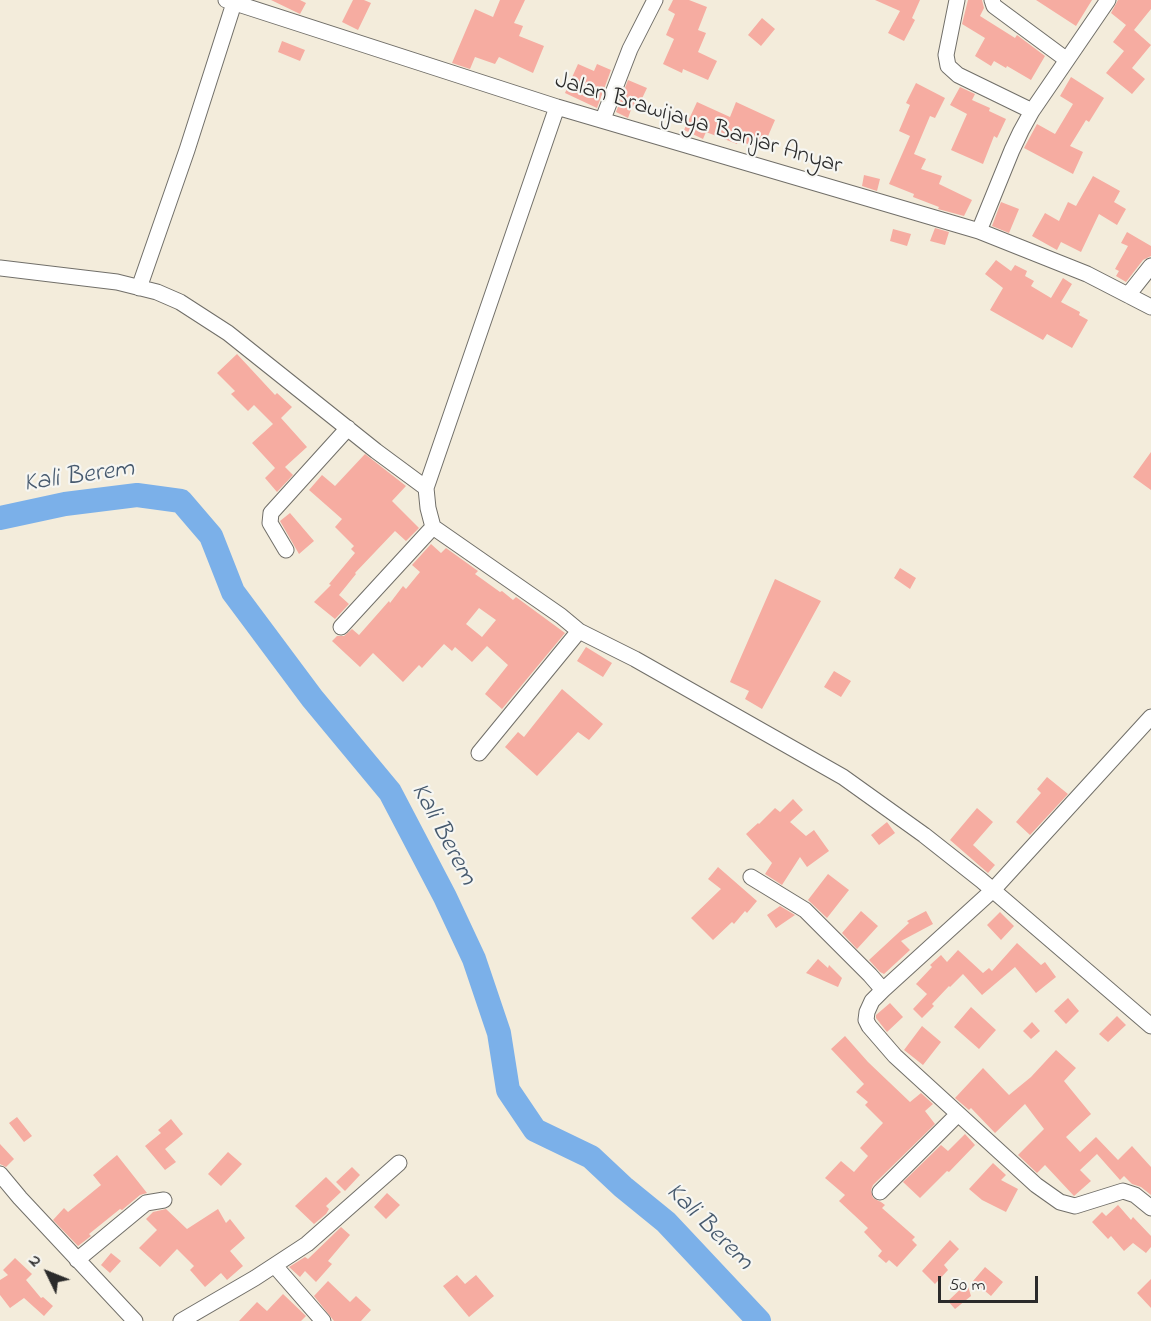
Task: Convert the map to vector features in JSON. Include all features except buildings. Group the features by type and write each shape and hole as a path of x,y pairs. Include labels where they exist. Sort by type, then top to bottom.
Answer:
{"street":[{"path":"603,119 630,49 655,0"},
{"path":"957,0 945,55 948,66 958,75 1032,111"},
{"path":"992,0 994,6 1067,60"},
{"path":"979,231 1012,150 1032,111 1108,0"},
{"path":"139,288 187,150 232,1"},
{"name":"Jalan Brawijaya Banjar Anyar","path":"232,1 471,77 557,107 979,231 1069,266 1151,307"},
{"path":"557,107 426,488 433,527 579,631 635,659 843,777 924,835 993,890 1151,1026"},
{"path":"1128,295 1151,266"},
{"path":"0,268 117,282 157,292 180,302 206,317 426,488"},
{"path":"286,550 270,523 271,513 348,428"},
{"path":"341,627 433,527"},
{"path":"479,753 579,631"},
{"path":"1151,717 993,890 872,1001 866,1020 896,1056 1036,1185 1060,1202 1075,1206 1123,1191 1135,1196 1151,1208"},
{"path":"751,877 805,910 883,990"},
{"path":"880,1192 958,1114"},
{"path":"181,1321 275,1266 307,1244 399,1163"},
{"path":"0,1174 76,1260 135,1321"},
{"path":"76,1260 146,1203 164,1200"},
{"path":"275,1266 317,1319"}],"waterway":[{"name":"Kali Berem","path":"0,518 65,504 137,495 181,501 211,536 233,592 312,698 390,792 445,897 474,959 499,1033 508,1090 535,1130 591,1157 666,1222 759,1321"}]}
